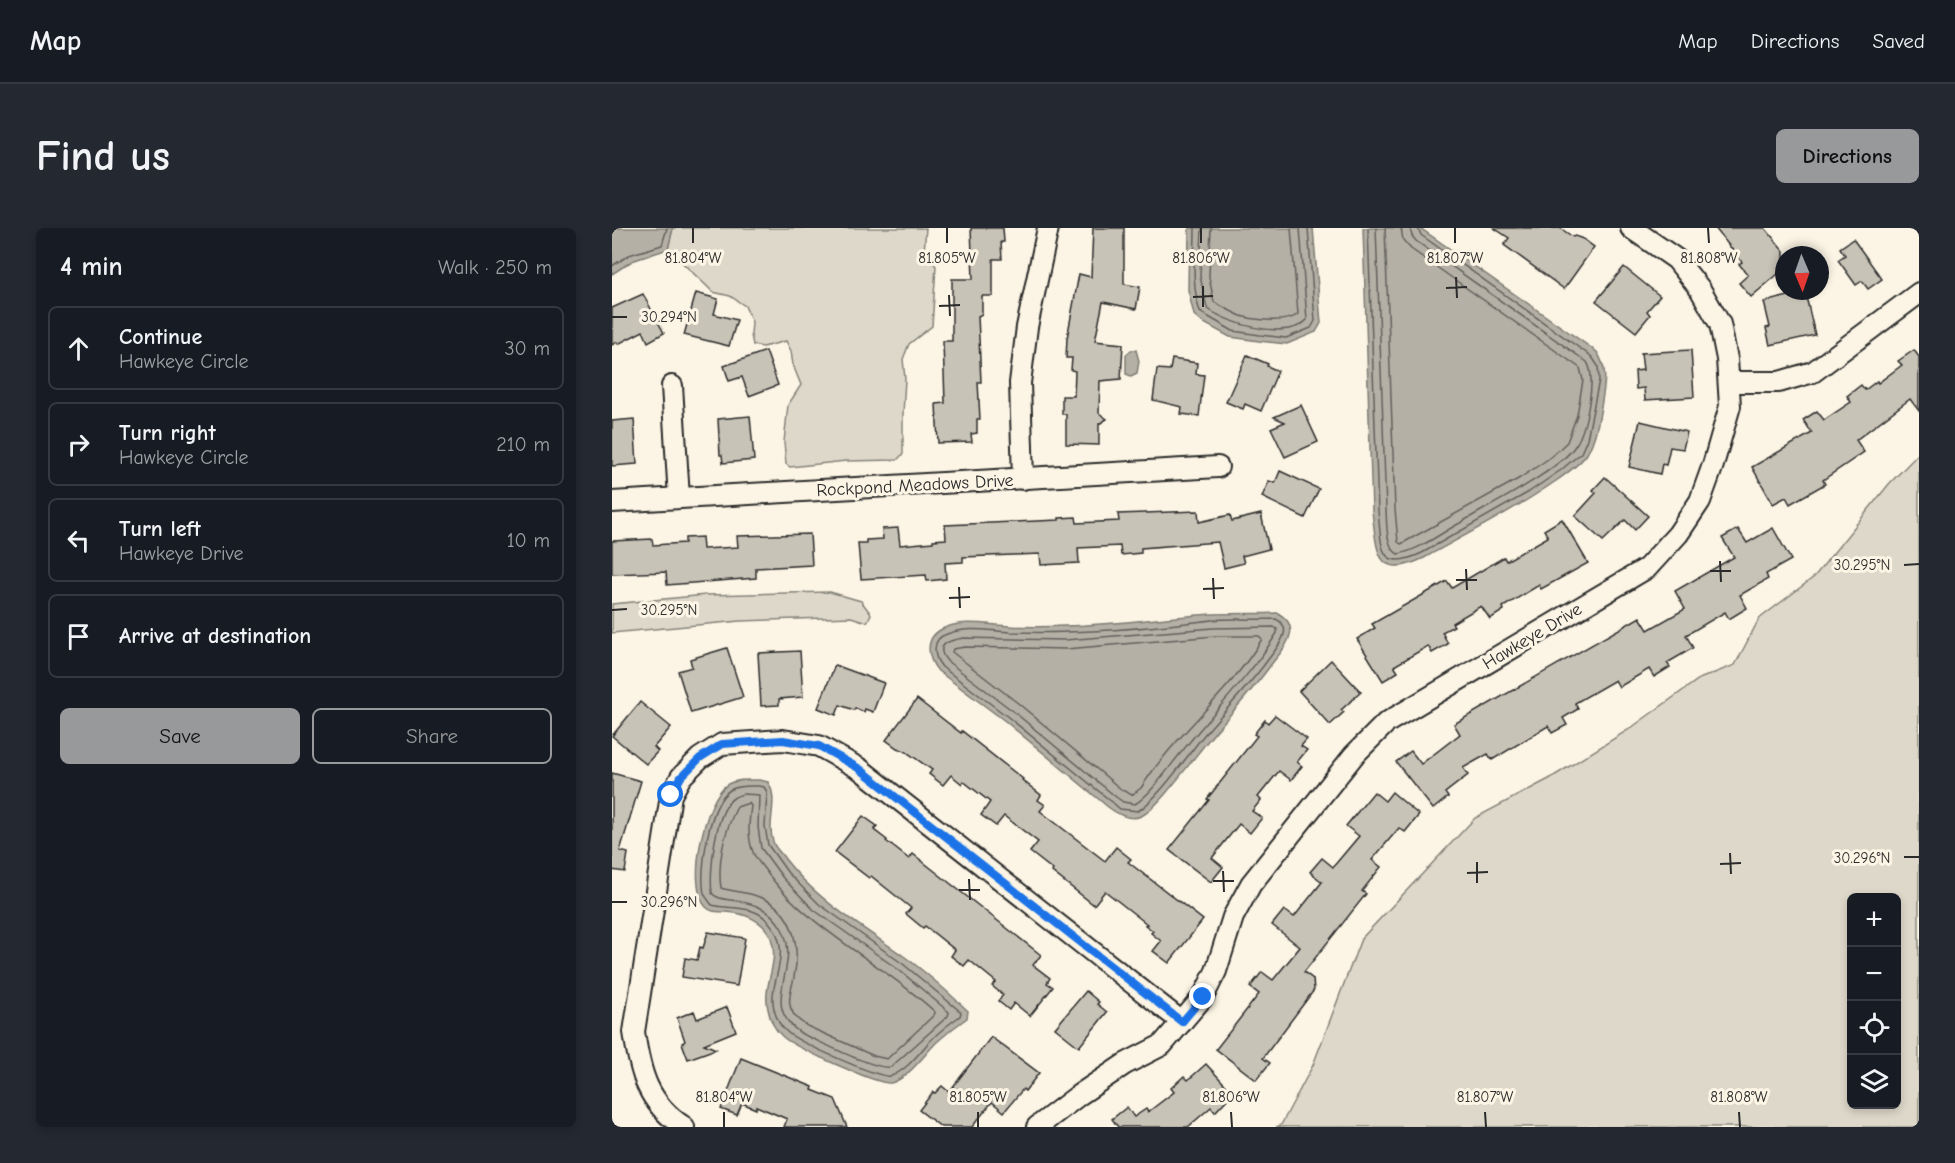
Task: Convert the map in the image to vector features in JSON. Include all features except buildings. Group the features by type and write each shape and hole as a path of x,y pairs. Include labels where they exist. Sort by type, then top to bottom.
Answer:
{"street":[{"path":"1023,479 1020,382 1027,327 1048,228"},
{"name":"Hawkeye Drive","path":"1037,1127 1125,1064 1162,1045 1182,1022 1203,997 1216,970 1233,917 1251,884 1354,755 1386,723 1647,568 1678,534 1700,501 1730,406 1727,359 1720,324 1700,289 1676,259 1631,228"},
{"path":"1729,382 1779,382 1813,372 1919,293"},
{"path":"672,386 679,498"},
{"name":"Rockpond Meadows Drive","path":"612,502 1218,468"},
{"path":"684,1127 672,1119 652,1096 640,1068 634,1032 671,795 681,777 700,758 722,744 783,740 819,746 860,769 1182,1022"}],"shaded area":[{"path":"673,228 926,228 924,252 936,266 932,326 909,344 903,359 905,379 903,454 897,460 846,461 790,467 786,464 784,442 788,405 801,385 793,365 791,351 786,341 763,347 753,345 752,322 745,306 730,296 713,292 668,249"},
{"path":"1919,453 1919,1127 1276,1127 1281,1125 1313,1065 1361,939 1475,818 1549,779 1628,730 1699,679 1735,665 1759,619 1814,577 1889,484"},
{"path":"830,592 861,601 871,614 867,622 851,617 740,621 612,633 612,604 706,595"}],"water":[{"path":"612,228 673,228 668,249 632,261 612,274"},
{"path":"1189,228 1313,228 1321,323 1316,332 1287,344 1230,337 1202,322 1194,315 1188,290"},
{"path":"1363,228 1420,228 1597,352 1605,376 1595,435 1587,454 1577,465 1540,492 1491,521 1424,558 1396,566 1387,564 1378,549 1372,511"},
{"path":"1131,350 1136,350 1139,361 1137,373 1131,376 1126,374 1126,355"},
{"path":"1278,613 1291,628 1289,639 1283,650 1167,792 1148,811 1132,818 1108,807 1005,721 938,671 931,660 929,648 936,633 958,624 1057,626 1214,614"},
{"path":"759,780 768,782 773,797 771,829 774,844 798,874 826,901 905,957 968,1011 967,1018 938,1041 910,1071 891,1083 854,1072 803,1049 783,1037 773,1024 768,1009 767,991 773,947 768,932 764,926 746,916 711,910 706,907 700,897 698,863 700,843 705,824 719,792 732,782"}],"route":[{"path":"671,795 681,777 700,758 722,744 783,740 819,746 860,769 1182,1022 1203,997"}]}
